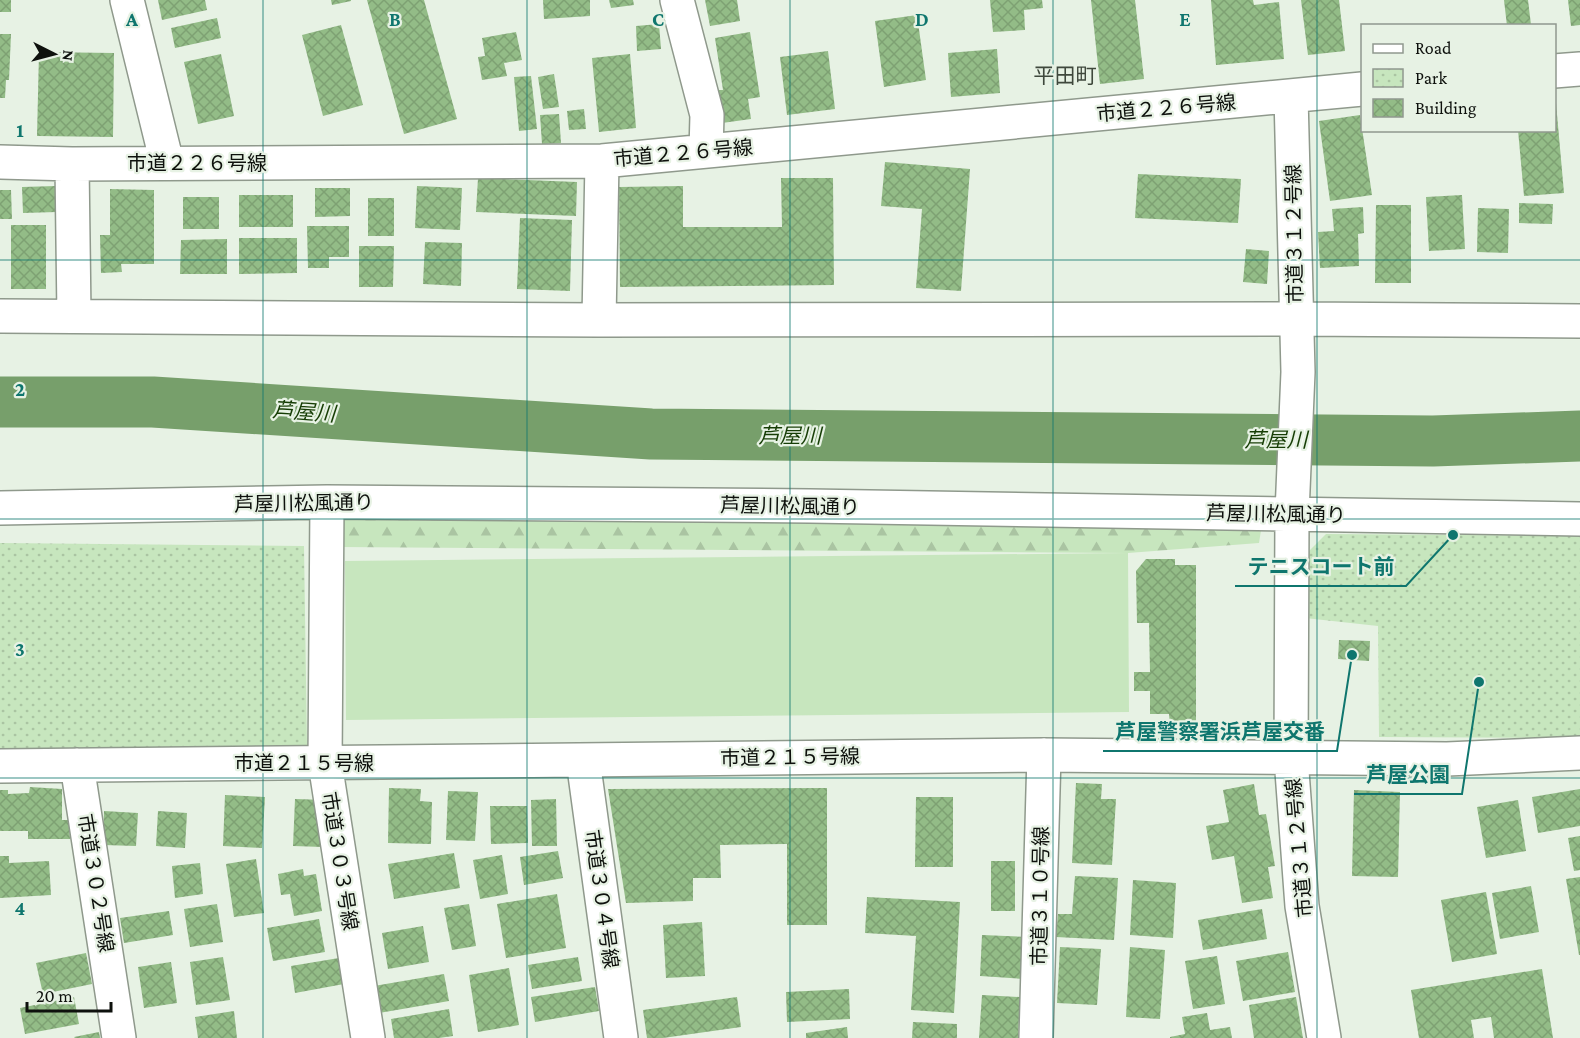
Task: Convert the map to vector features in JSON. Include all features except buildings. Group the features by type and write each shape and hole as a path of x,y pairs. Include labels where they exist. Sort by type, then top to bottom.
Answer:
{"street":[{"path":"127,0 167,163"},
{"path":"677,0 706,115 706,151"},
{"path":"1556,71 1580,69"},
{"name":"市道２２６号線","path":"0,162 72,164 602,161 1361,89"},
{"name":"市道３１２号線","path":"1291,96 1298,372 1292,509 1291,758 1302,906 1324,1038"},
{"path":"599,320 602,161"},
{"path":"72,164 74,316"},
{"path":"0,316 599,320 1580,321"},
{"name":"芦屋川松風通り","path":"0,508 327,502 1292,509 1580,519"},
{"name":"市道３０３号線","path":"327,502 325,763 368,1038"},
{"name":"市道２１５号線","path":"0,766 1044,755 1447,759 1580,753"},
{"name":"市道３１０号線","path":"1036,1038 1044,755"},
{"name":"市道３０４号線","path":"583,760 621,1038"},
{"name":"市道３０２号線","path":"77,765 119,1038"}],"green space":[{"path":"339,515 1262,524 1259,543 1128,553 339,547"},
{"path":"1326,534 1580,536 1580,738 1379,737 1378,626 1305,618 1308,552"},
{"path":"0,543 304,546 307,746 0,750"},
{"path":"1128,553 1129,712 346,720 345,561"}],"waterway":[{"name":"芦屋川","path":"0,402 153,402 651,434 1433,441 1580,436"}],"place":[{"name":"テニスコート前","path":"1453,535"},
{"name":"芦屋警察署浜芦屋交番","path":"1352,655"},
{"name":"芦屋公園","path":"1479,682"}],"district":[{"name":"平田町","path":"1065,76"}]}
